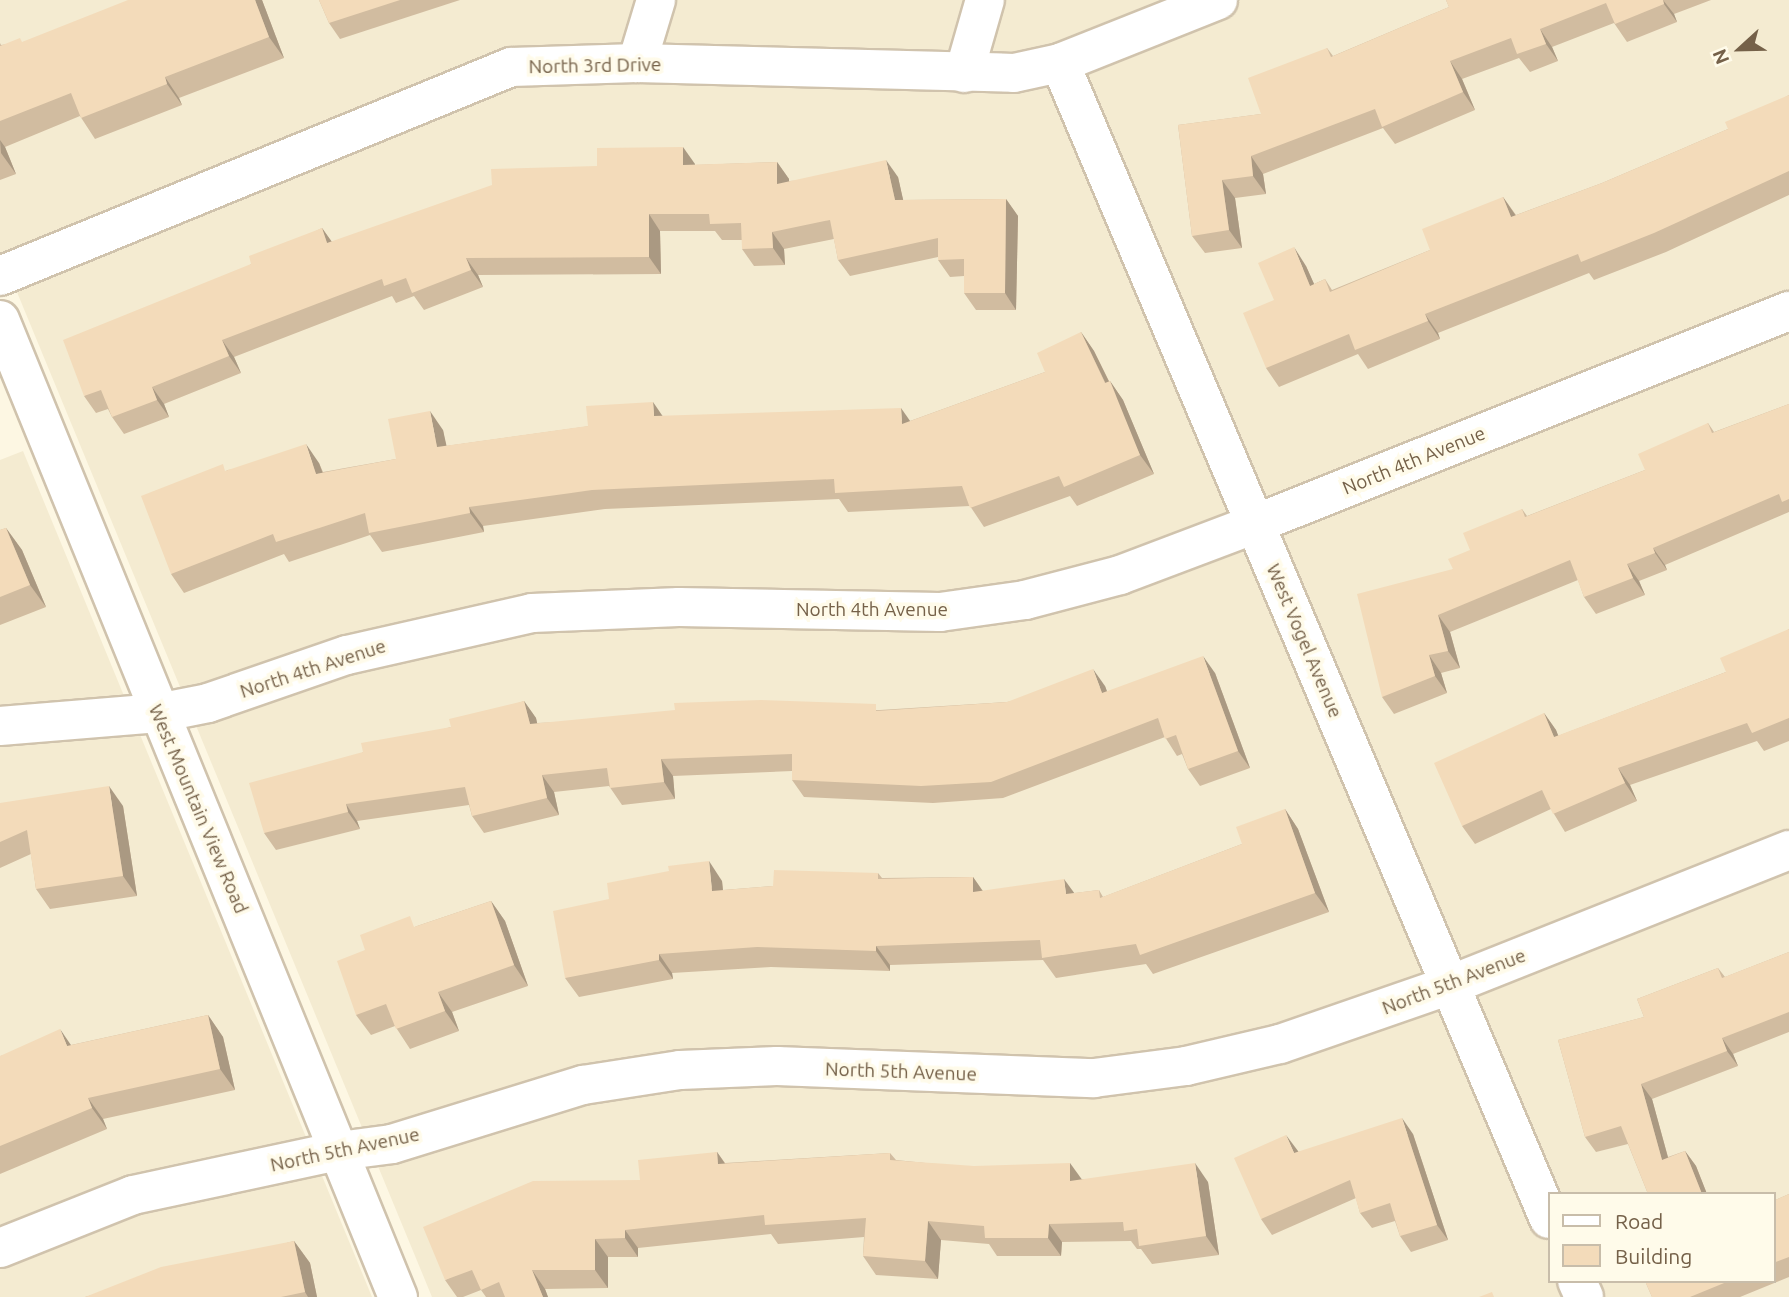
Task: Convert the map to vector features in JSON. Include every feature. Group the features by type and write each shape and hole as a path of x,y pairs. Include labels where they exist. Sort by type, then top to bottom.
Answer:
{"street":[{"path":"637,63 656,0"},
{"path":"964,73 985,0"},
{"name":"North 3rd Drive","path":"0,276 42,255 511,67 637,63 964,73 1014,72 1060,63 1217,0"},
{"name":"West Vogel Avenue","path":"1060,63 1548,1217"},
{"name":"North 4th Avenue","path":"0,726 158,713 208,703 346,655 532,613 679,607 940,612 1025,600 1120,575 1255,524 1789,311"},
{"name":"West Mountain View Road","path":"0,320 398,1297"},
{"name":"North 5th Avenue","path":"0,1248 133,1195 339,1151 392,1144 583,1085 680,1070 777,1066 1094,1078 1186,1066 1280,1044 1450,985 1789,849"}],"shaded area":[{"path":"0,0 1789,0 1789,1297 432,1297 0,251"},
{"path":"23,451 372,1297 0,1297 0,460"}],"building":[{"path":"128,0 255,0 269,37 165,77 167,84 81,118 71,93 0,121 0,46 20,38 22,42"},
{"path":"319,0 400,0 329,23"},
{"path":"1446,0 1663,0 1664,4 1615,24 1606,3 1540,29 1546,44 1517,54 1511,38 1450,61 1463,92 1382,127 1375,109 1251,156 1253,176 1222,180 1229,230 1192,236 1178,125 1261,114 1248,78 1327,48 1331,57 1449,7"},
{"path":"1789,95 1789,171 1654,233 1581,262 1578,254 1425,314 1428,321 1355,350 1349,334 1266,368 1243,313 1274,300 1258,263 1294,247 1310,286 1325,279 1330,292 1430,250 1422,229 1503,197 1511,217 1602,183 1728,129 1725,122"},
{"path":"683,147 683,165 777,162 777,184 886,160 895,200 1006,199 1005,293 964,293 964,259 938,260 938,238 838,260 830,220 772,232 773,248 742,249 741,223 710,224 709,214 649,214 649,257 466,258 471,270 412,293 406,278 384,286 382,279 222,340 229,356 152,387 157,400 112,417 101,390 84,396 63,340 251,264 249,256 322,228 327,243 492,185 491,169 597,166 597,148"},
{"path":"1081,332 1105,383 1110,381 1140,455 1064,487 1059,476 970,508 962,486 835,493 834,479 592,490 469,507 470,513 369,533 365,513 276,542 273,534 171,574 141,496 223,464 225,471 306,444 316,474 396,459 388,419 430,411 437,447 588,426 586,406 653,402 654,416 901,408 902,424 1045,372 1037,353"},
{"path":"1789,404 1789,499 1782,502 1779,494 1653,548 1655,553 1627,564 1633,578 1584,597 1570,560 1438,615 1448,651 1429,655 1435,676 1382,697 1357,594 1453,569 1448,559 1470,550 1463,533 1522,509 1525,517 1645,470 1638,454 1708,423 1712,433"},
{"path":"6,528 30,585 0,597 0,530"},
{"path":"1789,629 1789,718 1752,733 1747,723 1618,768 1625,783 1553,814 1542,790 1462,826 1434,763 1544,713 1554,737 1726,672 1720,658"},
{"path":"1203,656 1238,751 1188,769 1176,735 1165,739 1158,718 991,782 921,786 792,780 792,754 661,759 664,782 610,788 607,768 542,775 547,798 472,816 465,787 346,804 348,812 264,833 249,783 363,752 361,743 451,727 449,719 524,701 530,724 675,710 674,703 761,700 876,704 876,711 1007,702 1093,669 1102,693"},
{"path":"109,786 123,876 36,889 27,830 0,842 0,803"},
{"path":"1285,809 1315,893 1140,955 1136,944 1042,958 1040,940 876,946 876,951 757,947 659,954 659,960 565,978 553,911 609,899 607,883 669,871 668,866 709,861 712,891 773,886 774,870 878,873 878,879 973,877 973,892 1064,879 1066,894 1099,890 1100,898 1242,844 1236,827"},
{"path":"491,901 514,965 438,992 445,1011 396,1029 386,1004 356,1015 337,961 365,950 360,935 410,916 414,927"},
{"path":"1789,952 1789,1012 1722,1038 1727,1051 1641,1084 1662,1160 1685,1151 1701,1192 1647,1192 1621,1126 1585,1137 1558,1040 1644,1017 1637,999 1718,968 1722,978"},
{"path":"208,1015 220,1069 88,1098 92,1108 0,1146 0,1056 60,1029 67,1046"},
{"path":"1402,1118 1437,1225 1400,1236 1390,1203 1360,1213 1350,1180 1261,1219 1234,1158 1286,1135 1294,1153"},
{"path":"717,1152 718,1164 890,1153 890,1160 974,1166 1070,1163 1070,1181 1195,1163 1206,1236 1139,1246 1137,1229 1124,1231 1123,1222 1049,1224 1048,1238 985,1238 984,1226 928,1221 925,1261 863,1256 866,1218 765,1225 764,1215 625,1230 625,1238 595,1239 595,1270 532,1270 543,1297 505,1297 499,1282 481,1290 472,1270 445,1280 423,1227 533,1181 640,1180 638,1160"},
{"path":"1789,1194 1789,1257 1775,1262 1775,1200"},
{"path":"294,1241 305,1292 281,1297 85,1297 161,1267"},
{"path":"1646,1283 1724,1283 1690,1297 1652,1297"},
{"path":"1492,1292 1494,1297 1479,1297"}]}
